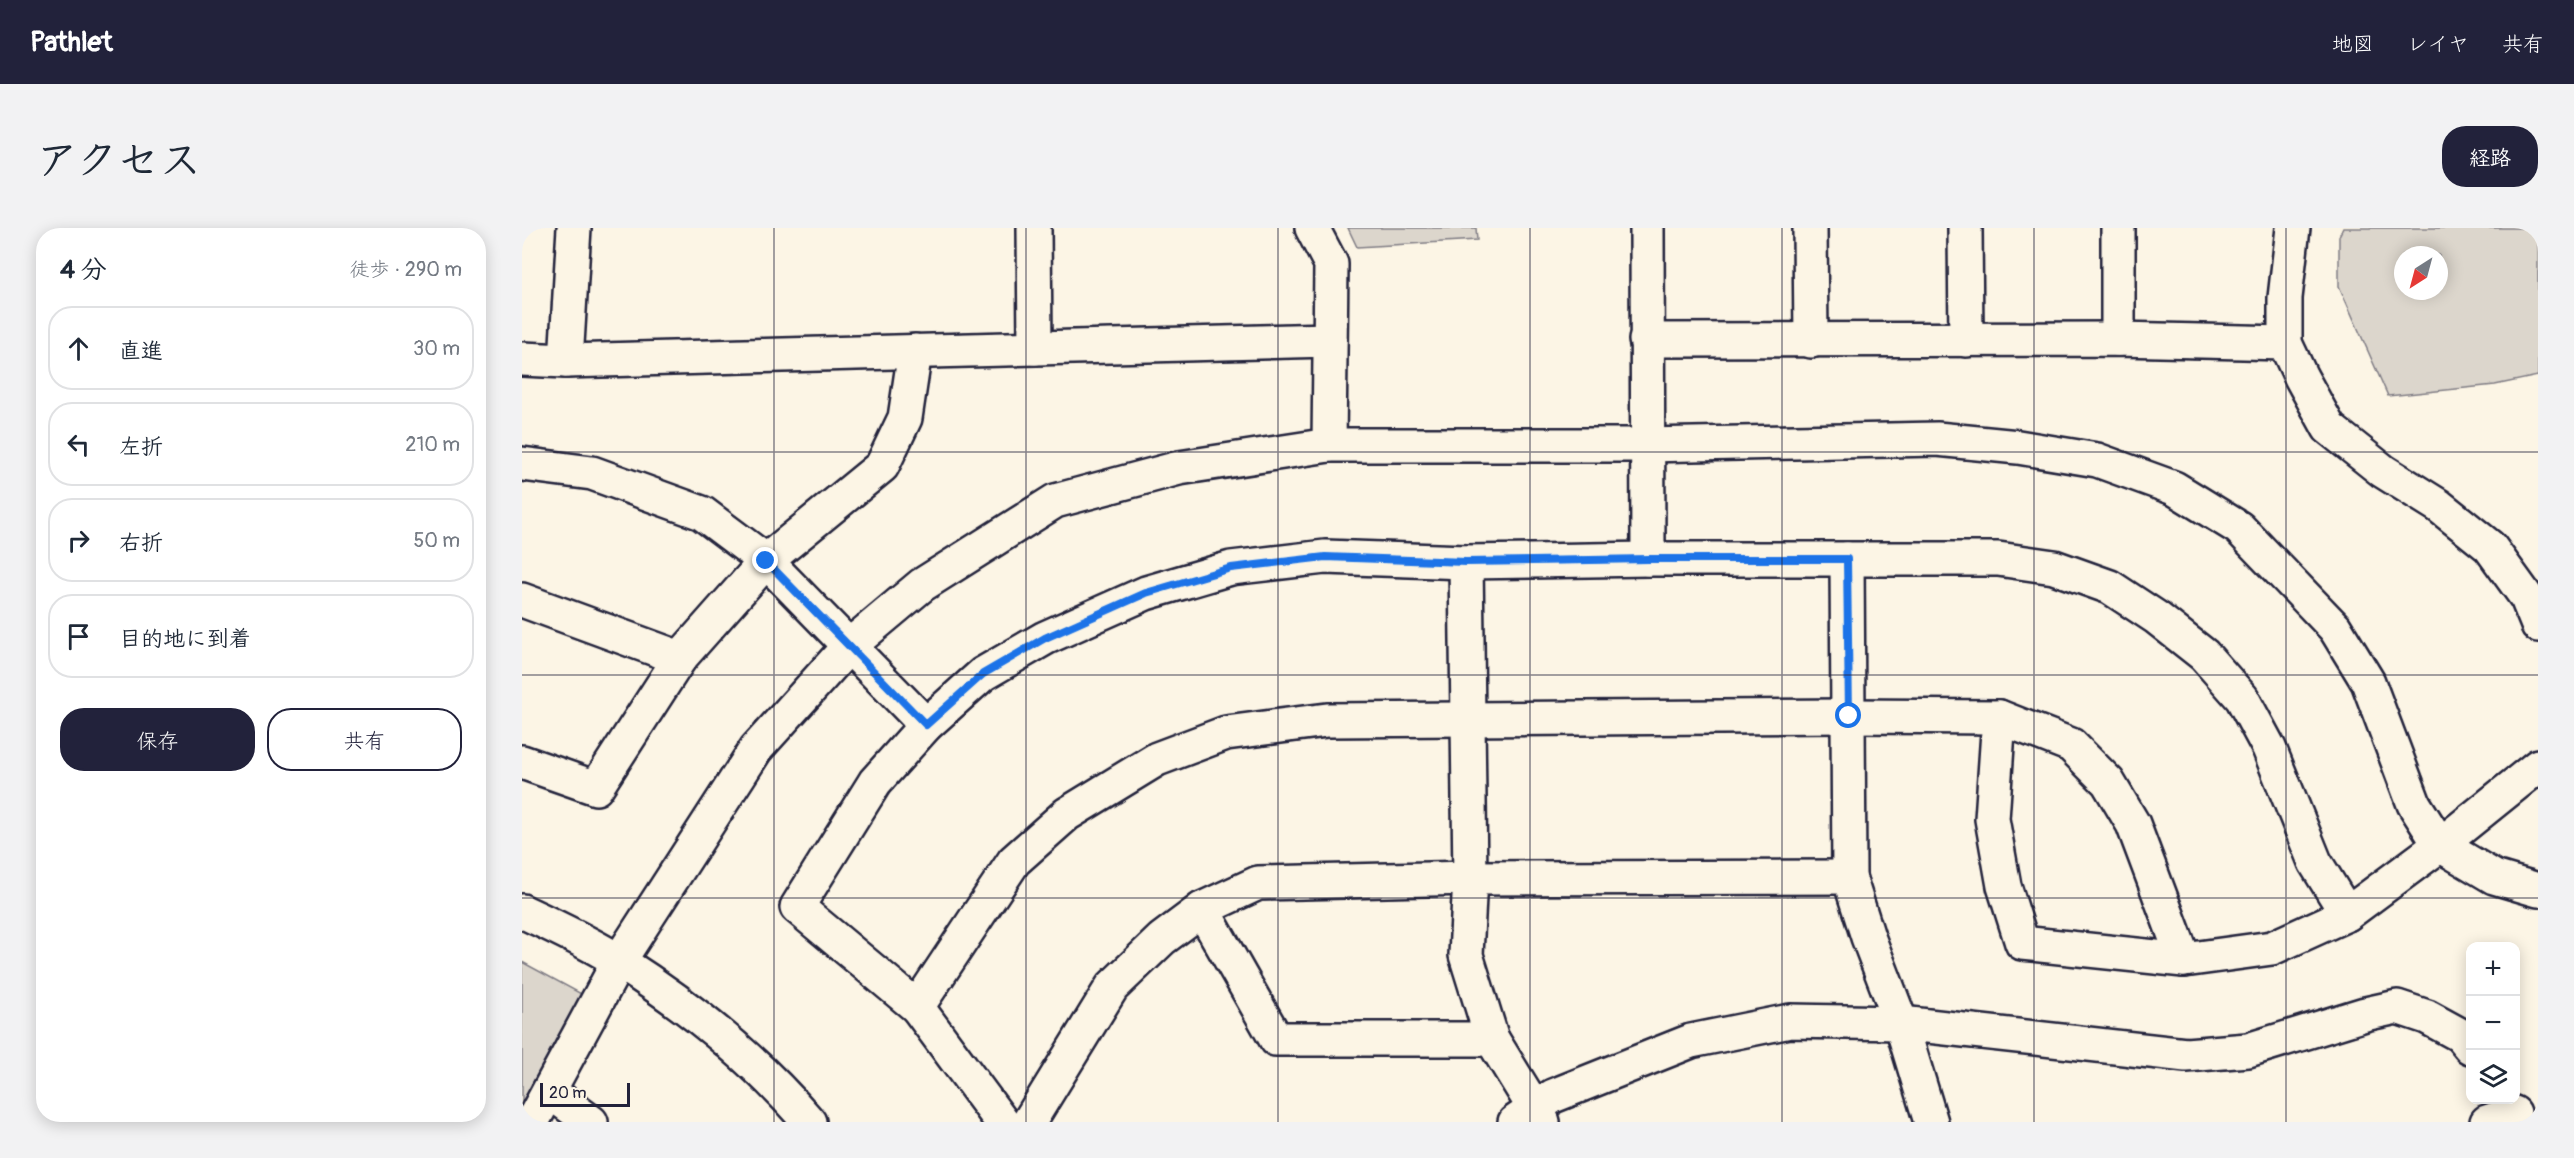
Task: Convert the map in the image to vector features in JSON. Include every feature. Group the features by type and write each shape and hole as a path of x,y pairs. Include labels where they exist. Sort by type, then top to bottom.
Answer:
{"street":[{"path":"566,361 574,228"},
{"path":"1034,228 1035,348"},
{"path":"1312,228 1330,264 1329,445"},
{"path":"1647,228 1648,559"},
{"path":"1810,228 1811,341"},
{"path":"1965,228 1966,340"},
{"path":"2118,228 2118,339"},
{"path":"2293,228 2285,298 2285,343 2329,428 2383,471 2439,506 2490,547 2527,598 2538,625"},
{"path":"1646,340 2118,339 2285,343"},
{"path":"522,359 566,361 1330,340"},
{"path":"522,762 596,788 680,658 766,561 882,466 906,418 915,351"},
{"path":"532,1122 619,961 756,749 848,647 922,585 1056,501 1179,468 1329,445 1646,445 1937,439 2018,447 2097,460 2174,488 2239,528 2335,628 2368,682 2414,804 2440,845 2494,877 2538,890"},
{"path":"522,464 592,473 702,513 766,561 926,725"},
{"path":"1002,1122 917,1007 797,907 875,782 926,725 983,674 1045,638 1146,593 1231,568 1325,557 1466,562 1648,559 1998,559 2054,567 2110,587 2157,618 2204,655 2242,698 2269,748 2315,862 2347,914"},
{"path":"1847,559 1849,877 1868,937 1901,1023 1931,1122"},
{"path":"1466,562 1470,878 1466,955 1492,1039 1531,1117 1553,1096 1691,1041 1790,1021 1901,1023 2186,1055 2248,1050 2365,1014 2397,1007 2427,1017 2460,1035 2466,1042"},
{"path":"522,600 680,658"},
{"path":"1999,717 1992,819 2004,886 2022,943 2184,960 2272,948 2347,914 2440,845 2538,766"},
{"path":"917,1007 1014,861 1067,814 1158,759 1226,733 1327,720 1999,717 2071,745 2108,782 2133,824 2184,960"},
{"path":"1029,1122 1112,987 1162,939 1202,909 1258,883 1470,878 1849,877"},
{"path":"1202,909 1276,1039 1492,1039"},
{"path":"522,911 619,961 713,1029 761,1071 809,1122"},
{"path":"550,1092 591,1122"}],"shaded area":[{"path":"1348,228 1476,228 1477,240 1357,247"},
{"path":"2343,228 2538,228 2538,376 2495,385 2388,396 2339,286 2339,236"},
{"path":"522,962 587,997 522,1122"}],"route":[{"path":"766,561 926,725 983,674 1045,638 1146,593 1231,568 1325,557 1466,562 1847,559 1849,716"}]}
